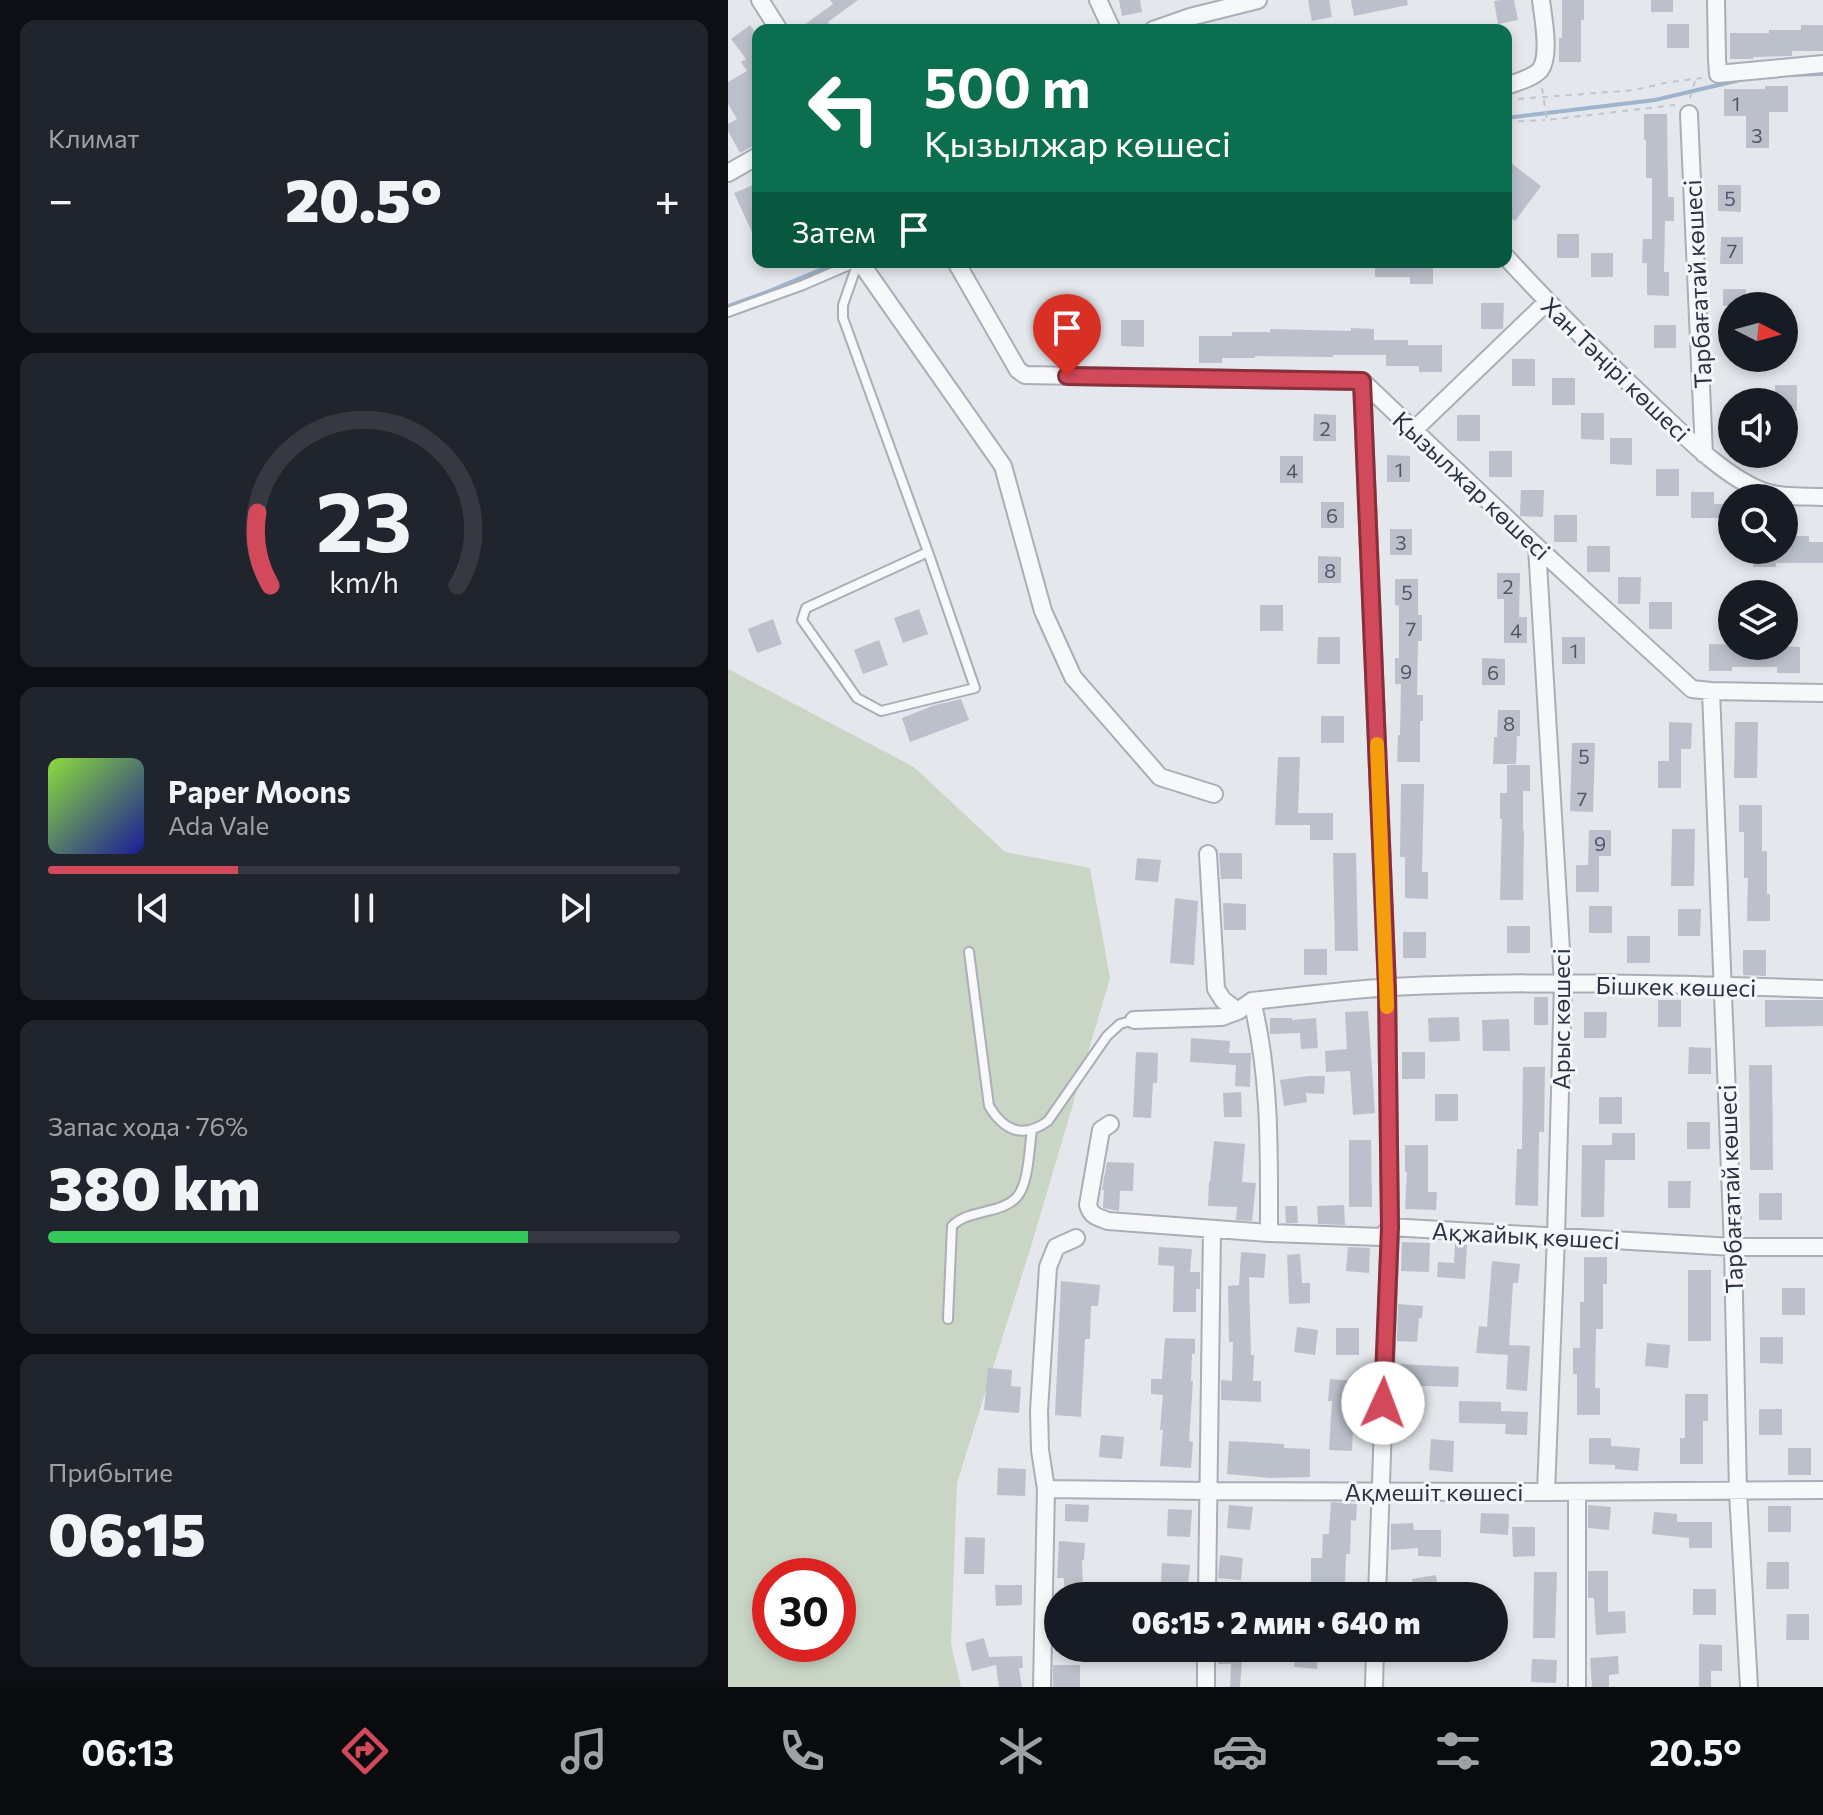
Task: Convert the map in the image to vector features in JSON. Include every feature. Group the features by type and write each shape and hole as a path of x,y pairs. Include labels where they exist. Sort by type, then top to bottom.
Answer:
{"street":[{"path":"760,0 775,24"},
{"path":"1098,0 1109,24"},
{"path":"1170,24 1258,0"},
{"path":"1512,83 1539,72 1544,63 1546,51 1541,0"},
{"path":"1716,0 1718,74 1823,64"},
{"name":"Тарбағатай көшесі","path":"1687,106 1704,454"},
{"path":"728,173 752,159"},
{"name":"Хан Тәңірі көшесі","path":"1512,264 1547,302 1704,454 1766,493 1823,497"},
{"path":"862,268 1003,466 1043,611 1073,677 1160,777 1214,794"},
{"path":"959,268 1018,370 1025,375 1362,381 1387,988 1390,1227 1377,1582"},
{"path":"1414,430 1547,302"},
{"name":"Қызылжар көшесі","path":"1362,381 1692,689 1823,693"},
{"name":"Арыс көшесі","path":"1537,547 1563,984 1546,1492"},
{"name":"Тарбағатай көшесі","path":"1711,691 1733,1247 1738,1492 1749,1687"},
{"path":"1208,854 1216,989 1223,1000 1245,1006 1260,1035 1269,1119 1269,1233"},
{"name":"Бішкек көшесі","path":"1134,1020 1222,1017 1245,1006 1387,988 1563,984 1823,989"},
{"name":"Ақжайық көшесі","path":"1110,1124 1101,1130 1088,1205 1090,1213 1108,1221 1269,1233 1382,1237 1390,1227 1733,1247 1823,1247"},
{"path":"1207,1582 1212,1229"},
{"path":"1042,1687 1046,1489 1040,1450 1039,1411 1048,1267 1056,1247 1076,1238"},
{"name":"Ақмешіт көшесі","path":"1046,1489 1823,1490"},
{"path":"1577,1492 1577,1687"},
{"path":"1206,1662 1206,1687"},
{"path":"1374,1687 1375,1662"}],"lane":[{"path":"728,312 844,268"},
{"path":"856,268 843,305 843,318 928,552 975,688 881,711 857,698 802,620 806,608 928,552"},
{"path":"969,952 989,1106 998,1121 1012,1129 1038,1129 1048,1121 1107,1036 1120,1024 1134,1020"},
{"path":"948,1319 952,1226 960,1218 1000,1208 1015,1200 1025,1178 1032,1130"}],"path":[{"path":"1512,122 1687,106 1695,80 1635,90 1518,99"},
{"path":"1544,98 1546,119"}],"green space":[{"path":"728,669 914,767 1005,852 1090,868 1110,978 957,1483 951,1644 961,1687 728,1687"}],"building":[{"path":"830,0 858,0 828,22 830,24 805,24 833,4"},
{"path":"1119,0 1140,0 1142,12 1122,16"},
{"path":"1308,0 1329,0 1332,17 1312,21"},
{"path":"1351,0 1407,0 1408,5 1354,16"},
{"path":"1514,0 1518,20 1498,24 1494,1"},
{"path":"1562,0 1584,0 1581,62 1559,62"},
{"path":"1651,0 1673,0 1673,12 1651,12"},
{"path":"1667,24 1689,24 1689,48 1667,48"},
{"path":"750,25 752,28 752,146 740,153 728,131 728,124 737,119 728,104 728,82 747,71 741,62 746,59 731,39"},
{"path":"1801,25 1823,25 1823,51 1792,51 1792,56 1730,59 1730,33 1801,30"},
{"path":"1765,86 1788,86 1788,112 1769,112 1769,148 1746,148 1746,116 1724,116 1724,89 1765,89"},
{"path":"1644,114 1667,114 1668,197 1674,197 1674,221 1665,221 1664,272 1669,272 1669,296 1647,295 1647,263 1642,263 1643,239 1652,239 1652,178 1646,178"},
{"path":"1512,164 1541,186 1515,221 1512,219"},
{"path":"1718,185 1741,185 1741,212 1718,211"},
{"path":"752,186 752,232 734,193"},
{"path":"1557,234 1579,234 1579,258 1557,258"},
{"path":"1721,237 1743,237 1743,264 1720,264"},
{"path":"1591,253 1613,253 1613,277 1591,277"},
{"path":"1375,268 1433,268 1433,284 1410,284 1410,277 1375,277"},
{"path":"1723,289 1746,289 1746,292 1723,292"},
{"path":"1481,303 1504,303 1503,329 1481,329"},
{"path":"1121,320 1144,320 1144,347 1121,346"},
{"path":"1654,325 1676,325 1676,348 1654,348"},
{"path":"1351,328 1374,329 1374,340 1408,340 1408,345 1442,345 1442,372 1419,372 1419,366 1386,366 1386,355 1255,356 1222,358 1222,363 1199,363 1199,336 1232,336 1232,332 1270,332 1270,329 1351,331"},
{"path":"1512,359 1535,359 1535,386 1512,386"},
{"path":"1552,378 1575,378 1575,405 1552,405"},
{"path":"1775,385 1797,385 1797,388 1775,388"},
{"path":"1581,413 1604,413 1604,440 1581,439"},
{"path":"1314,414 1336,415 1336,441 1313,441"},
{"path":"1457,415 1480,415 1480,441 1457,441"},
{"path":"1610,438 1632,438 1632,465 1610,464"},
{"path":"1489,451 1512,451 1512,477 1489,477"},
{"path":"1387,455 1410,456 1410,482 1387,482"},
{"path":"1280,456 1303,456 1303,483 1280,483"},
{"path":"1656,469 1679,469 1679,496 1656,496"},
{"path":"1521,490 1544,490 1543,517 1520,516"},
{"path":"1691,492 1714,492 1718,518 1691,518"},
{"path":"1321,502 1344,502 1344,528 1321,528"},
{"path":"1554,515 1577,515 1577,542 1554,542"},
{"path":"1390,529 1412,529 1412,555 1390,555"},
{"path":"1798,536 1809,536 1809,542 1823,542 1823,563 1798,563"},
{"path":"1587,546 1610,546 1610,572 1587,572"},
{"path":"1318,556 1341,557 1341,583 1318,583"},
{"path":"1753,564 1776,564 1776,567 1753,567"},
{"path":"1497,573 1520,573 1519,617 1527,617 1527,643 1504,643 1504,599 1497,599"},
{"path":"1618,577 1641,577 1640,604 1618,604"},
{"path":"1395,579 1418,579 1422,641 1418,641 1417,695 1423,695 1420,762 1397,762 1401,684 1395,684 1395,658 1399,658 1399,606 1395,605"},
{"path":"1649,602 1672,602 1672,629 1649,629"},
{"path":"1260,605 1283,605 1283,631 1260,631"},
{"path":"919,609 928,634 903,643 894,618"},
{"path":"773,619 782,644 757,653 748,629"},
{"path":"1318,637 1340,637 1340,664 1317,664"},
{"path":"1562,637 1585,637 1585,664 1562,664"},
{"path":"879,640 888,665 863,674 854,650"},
{"path":"1709,644 1718,644 1718,660 1798,660 1800,647 1800,673 1777,673 1777,667 1732,667 1732,671 1709,671"},
{"path":"1482,658 1505,659 1505,685 1482,685"},
{"path":"961,699 969,720 910,742 902,718"},
{"path":"1498,710 1520,710 1516,764 1493,764"},
{"path":"1321,716 1344,716 1344,743 1321,743"},
{"path":"1669,722 1692,723 1691,749 1681,749 1681,788 1658,788 1658,761 1669,761"},
{"path":"1735,722 1758,722 1757,778 1734,778"},
{"path":"1572,743 1595,743 1593,812 1570,811"},
{"path":"1278,757 1300,757 1298,813 1333,813 1333,840 1310,840 1310,825 1275,825"},
{"path":"1507,765 1530,765 1530,791 1523,791 1523,900 1500,900 1500,793 1507,793"},
{"path":"1401,784 1424,784 1422,872 1428,872 1428,899 1405,898 1405,857 1400,857"},
{"path":"1739,805 1762,805 1762,851 1767,851 1770,921 1747,921 1748,878 1744,878 1744,832 1739,832"},
{"path":"1672,829 1695,829 1694,886 1671,886"},
{"path":"1589,830 1611,830 1611,856 1599,856 1599,892 1576,892 1576,865 1588,865"},
{"path":"1219,853 1242,853 1242,879 1221,879"},
{"path":"1333,853 1356,853 1358,951 1335,951"},
{"path":"1137,858 1161,860 1158,882 1135,880"},
{"path":"1175,898 1198,901 1194,965 1170,963"},
{"path":"1223,903 1246,904 1246,930 1224,930"},
{"path":"1589,906 1612,906 1612,933 1589,933"},
{"path":"1678,909 1701,909 1700,936 1678,936"},
{"path":"1507,926 1530,926 1530,953 1507,953"},
{"path":"1403,932 1426,932 1426,958 1403,958"},
{"path":"1627,936 1650,936 1650,963 1627,963"},
{"path":"1304,949 1327,949 1327,975 1304,975"},
{"path":"1743,950 1766,950 1766,976 1743,975"},
{"path":"1534,997 1548,997 1548,1025 1534,1025"},
{"path":"1658,1000 1681,1000 1681,1027 1658,1027"},
{"path":"1765,1000 1823,1000 1823,1026 1765,1027"},
{"path":"1368,1011 1375,1113 1353,1115 1350,1071 1326,1072 1325,1051 1347,1049 1345,1012"},
{"path":"1584,1012 1607,1012 1606,1038 1584,1038"},
{"path":"1459,1017 1460,1041 1429,1042 1428,1018"},
{"path":"1270,1018 1316,1018 1318,1048 1301,1049 1300,1033 1270,1034"},
{"path":"1509,1019 1510,1051 1483,1051 1482,1020"},
{"path":"1191,1038 1230,1041 1229,1053 1251,1053 1250,1087 1235,1086 1236,1065 1190,1062"},
{"path":"1689,1047 1711,1048 1711,1074 1688,1074"},
{"path":"1136,1052 1158,1053 1151,1118 1133,1117"},
{"path":"1402,1052 1425,1052 1425,1079 1402,1079"},
{"path":"1749,1065 1772,1065 1773,1170 1750,1170"},
{"path":"1523,1067 1545,1067 1544,1132 1539,1132 1538,1206 1515,1205 1517,1149 1522,1149"},
{"path":"1325,1076 1324,1094 1306,1093 1307,1102 1284,1106 1280,1080"},
{"path":"1241,1092 1242,1117 1224,1117 1223,1093"},
{"path":"1435,1094 1458,1094 1458,1121 1435,1121"},
{"path":"1599,1097 1622,1097 1622,1124 1599,1124"},
{"path":"1687,1122 1710,1122 1710,1149 1687,1149"},
{"path":"1612,1133 1635,1133 1635,1160 1605,1160 1604,1217 1581,1217 1582,1145 1612,1145"},
{"path":"1349,1140 1371,1140 1372,1207 1349,1207"},
{"path":"1214,1141 1245,1144 1242,1182 1256,1183 1252,1221 1236,1220 1237,1207 1208,1206"},
{"path":"1405,1145 1428,1145 1428,1192 1437,1192 1436,1210 1405,1209"},
{"path":"1107,1162 1134,1163 1133,1191 1120,1191 1119,1211 1103,1208 1102,1190"},
{"path":"1668,1181 1691,1181 1690,1208 1668,1208"},
{"path":"1759,1193 1782,1193 1782,1220 1759,1220"},
{"path":"1344,1205 1345,1225 1318,1224 1317,1206"},
{"path":"1285,1206 1297,1206 1298,1223 1286,1223"},
{"path":"1402,1242 1430,1243 1429,1272 1401,1271"},
{"path":"1455,1244 1467,1245 1465,1279 1437,1277 1438,1262 1454,1263"},
{"path":"1159,1247 1192,1249 1190,1272 1200,1272 1196,1312 1173,1312 1174,1266 1158,1265"},
{"path":"1348,1247 1370,1248 1369,1273 1346,1271"},
{"path":"1241,1252 1266,1254 1264,1278 1249,1277 1253,1381 1261,1381 1261,1402 1221,1400 1221,1380 1232,1381 1233,1342 1229,1342 1228,1286 1239,1285"},
{"path":"1300,1254 1302,1283 1310,1283 1310,1303 1289,1304 1287,1255"},
{"path":"1584,1257 1607,1257 1607,1284 1603,1284 1603,1329 1596,1329 1595,1388 1600,1388 1600,1415 1577,1415 1577,1374 1573,1374 1573,1348 1580,1348"},
{"path":"1492,1261 1520,1264 1518,1283 1513,1283 1509,1345 1530,1346 1527,1391 1506,1389 1508,1355 1476,1353 1479,1326 1487,1327"},
{"path":"1688,1270 1711,1270 1711,1341 1688,1341"},
{"path":"1061,1281 1100,1285 1098,1306 1091,1306 1090,1339 1085,1339 1081,1417 1055,1415"},
{"path":"1782,1288 1805,1288 1805,1315 1782,1315"},
{"path":"1398,1304 1423,1306 1417,1342 1397,1341"},
{"path":"1297,1327 1318,1330 1315,1355 1294,1352"},
{"path":"1336,1328 1359,1328 1359,1355 1336,1355"},
{"path":"1760,1337 1783,1337 1783,1364 1760,1363"},
{"path":"1165,1338 1195,1339 1189,1441 1193,1442 1191,1468 1160,1466 1163,1395 1151,1394 1151,1379 1162,1379"},
{"path":"1647,1343 1670,1345 1668,1368 1645,1366"},
{"path":"1399,1364 1459,1367 1458,1387 1398,1385"},
{"path":"988,1368 1012,1370 1011,1386 1021,1387 1019,1413 984,1410"},
{"path":"1330,1379 1355,1381 1352,1451 1329,1450"},
{"path":"1685,1394 1708,1394 1708,1421 1703,1421 1703,1464 1680,1464 1680,1438 1685,1438"},
{"path":"1459,1401 1501,1402 1501,1411 1528,1412 1527,1435 1505,1434 1506,1424 1459,1423"},
{"path":"1759,1409 1782,1409 1782,1435 1759,1435"},
{"path":"1101,1435 1124,1437 1122,1459 1099,1457"},
{"path":"1589,1438 1611,1438 1611,1446 1640,1448 1638,1471 1615,1469 1615,1465 1589,1464"},
{"path":"1431,1439 1454,1441 1453,1472 1429,1470"},
{"path":"1229,1441 1284,1444 1284,1448 1310,1449 1310,1477 1270,1478 1227,1474"},
{"path":"1788,1448 1811,1448 1811,1475 1788,1475"},
{"path":"998,1468 1026,1469 1025,1496 997,1495"},
{"path":"1331,1502 1357,1504 1356,1521 1351,1520 1345,1582 1311,1582 1311,1558 1322,1558 1323,1534 1329,1534"},
{"path":"1065,1504 1089,1505 1088,1522 1065,1521"},
{"path":"1229,1505 1253,1507 1250,1530 1227,1528"},
{"path":"1588,1505 1611,1507 1609,1530 1588,1528"},
{"path":"1768,1506 1791,1506 1791,1532 1768,1532"},
{"path":"1168,1509 1192,1510 1190,1537 1167,1536"},
{"path":"1654,1512 1677,1514 1677,1522 1712,1522 1712,1548 1689,1548 1689,1538 1652,1534"},
{"path":"1481,1513 1509,1514 1508,1535 1480,1533"},
{"path":"1413,1523 1414,1530 1441,1530 1441,1557 1418,1556 1418,1548 1391,1550 1391,1524"},
{"path":"1512,1527 1535,1527 1535,1556 1513,1557"},
{"path":"965,1537 985,1538 984,1574 964,1574"},
{"path":"1059,1541 1085,1543 1083,1582 1064,1582 1064,1578 1057,1578"},
{"path":"1220,1555 1243,1558 1241,1580 1218,1578"},
{"path":"1767,1562 1789,1562 1789,1589 1766,1589"},
{"path":"1162,1563 1190,1565 1188,1582 1161,1582"},
{"path":"1588,1571 1608,1571 1608,1612 1625,1611 1626,1633 1596,1635 1594,1598 1588,1598"},
{"path":"1534,1572 1557,1572 1555,1638 1533,1638"},
{"path":"1436,1575 1437,1582 1413,1582 1412,1579"},
{"path":"995,1585 1022,1585 1022,1605 996,1606"},
{"path":"1693,1589 1716,1589 1716,1615 1693,1615"},
{"path":"1787,1614 1809,1614 1809,1640 1786,1640"},
{"path":"984,1638 989,1657 1022,1656 1023,1668 1019,1668 1022,1687 999,1687 996,1665 972,1671 965,1643"},
{"path":"1699,1644 1722,1645 1722,1671 1711,1671 1711,1687 1699,1687"},
{"path":"1618,1656 1619,1674 1609,1675 1609,1687 1592,1687 1590,1658"},
{"path":"1532,1659 1557,1660 1556,1683 1531,1682"},
{"path":"1242,1662 1240,1687 1230,1687 1231,1664 1218,1664"},
{"path":"1295,1662 1318,1662 1317,1669 1294,1667"},
{"path":"1053,1665 1080,1665 1080,1687 1053,1687"}],"waterway":[{"path":"1785,75 1823,74"},
{"path":"1512,117 1655,100 1744,79"},
{"path":"728,306 825,268"}],"slow traffic":[{"path":"1377,744 1387,1007"}],"route":[{"path":"1067,376 1362,381 1387,988 1390,1227 1383,1403"}]}
